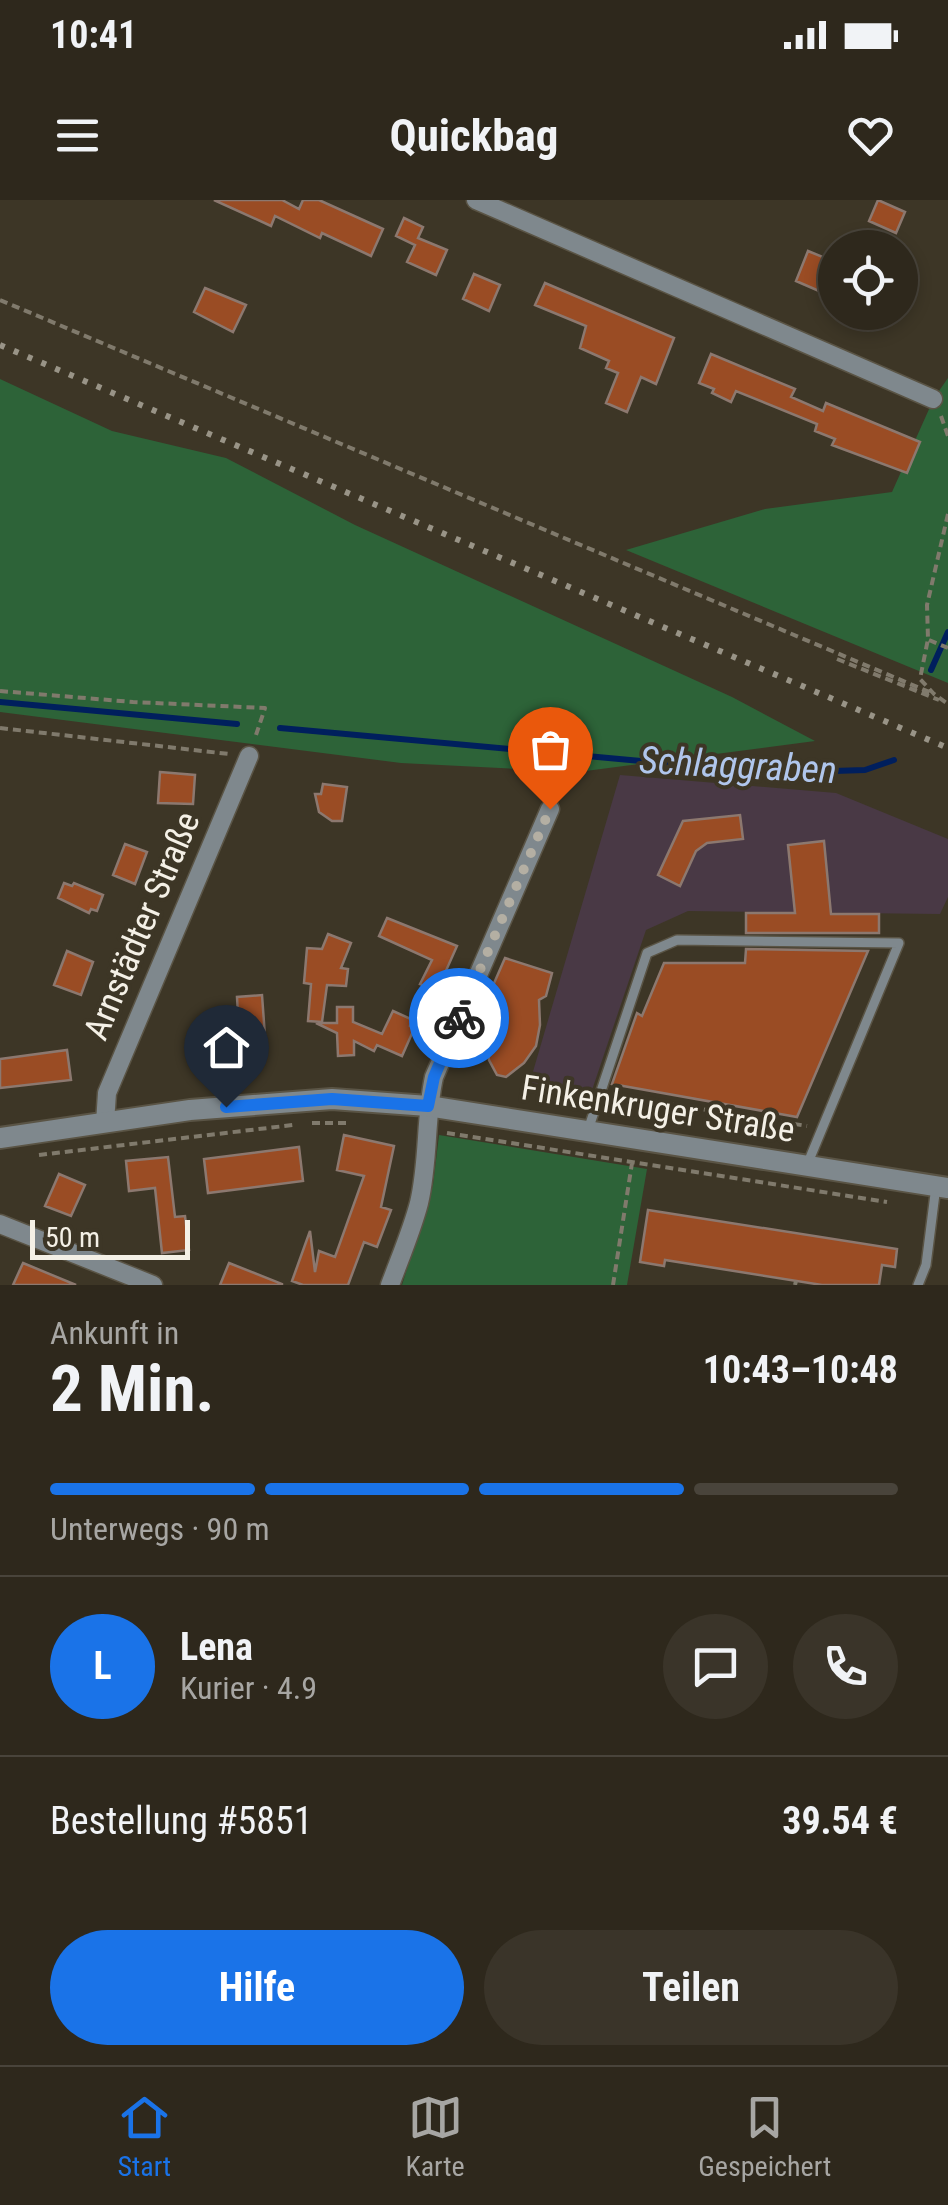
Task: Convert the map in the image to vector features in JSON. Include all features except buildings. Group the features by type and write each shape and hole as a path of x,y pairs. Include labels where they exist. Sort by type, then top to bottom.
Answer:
{"street":[{"path":"476,200 933,399"},
{"name":"Arnstädter Straße","path":"106,1123 107,1094 249,756"},
{"path":"390,1285 419,1204 434,1077 550,809"},
{"name":"Finkenkruger Straße","path":"0,1138 190,1110 332,1099 428,1106 942,1187"},
{"path":"0,1224 154,1285"}],"lane":[{"path":"588,1130 647,952 677,940 899,943 807,1165"},
{"path":"918,1285 926,1265 942,1187"}],"path":[{"path":"0,300 934,694"},
{"path":"838,659 948,704 920,679 928,639 928,605 948,514"},
{"path":"928,639 948,648"},
{"path":"0,690 265,708 249,756 0,728"},
{"path":"601,1092 822,1128"},
{"path":"310,1123 364,1122"},
{"path":"37,1156 292,1125"},
{"path":"429,1130 896,1203"},
{"path":"613,1285 632,1163"}],"shaded area":[{"path":"620,775 836,793 948,839 948,897 940,914 688,911 646,930 588,1102 527,1092"}],"green space":[{"path":"948,378 948,683 626,550 765,509 892,492 934,398"},
{"path":"0,379 112,431 226,458 355,525 732,697 815,741 578,772 401,763 0,712"},
{"path":"439,1135 647,1169 627,1285 402,1285 433,1185"}],"waterway":[{"name":"Schlaggraben","path":"931,670 948,632"},
{"name":"Schlaggraben","path":"0,702 237,724"},
{"name":"Schlaggraben","path":"280,728 772,773 865,770 894,760"}],"railway":[{"path":"0,345 948,748"}],"way so far":[{"path":"459,1018 550,809"}],"route":[{"path":"226,1107 332,1099 428,1106 434,1077 459,1018"}]}
